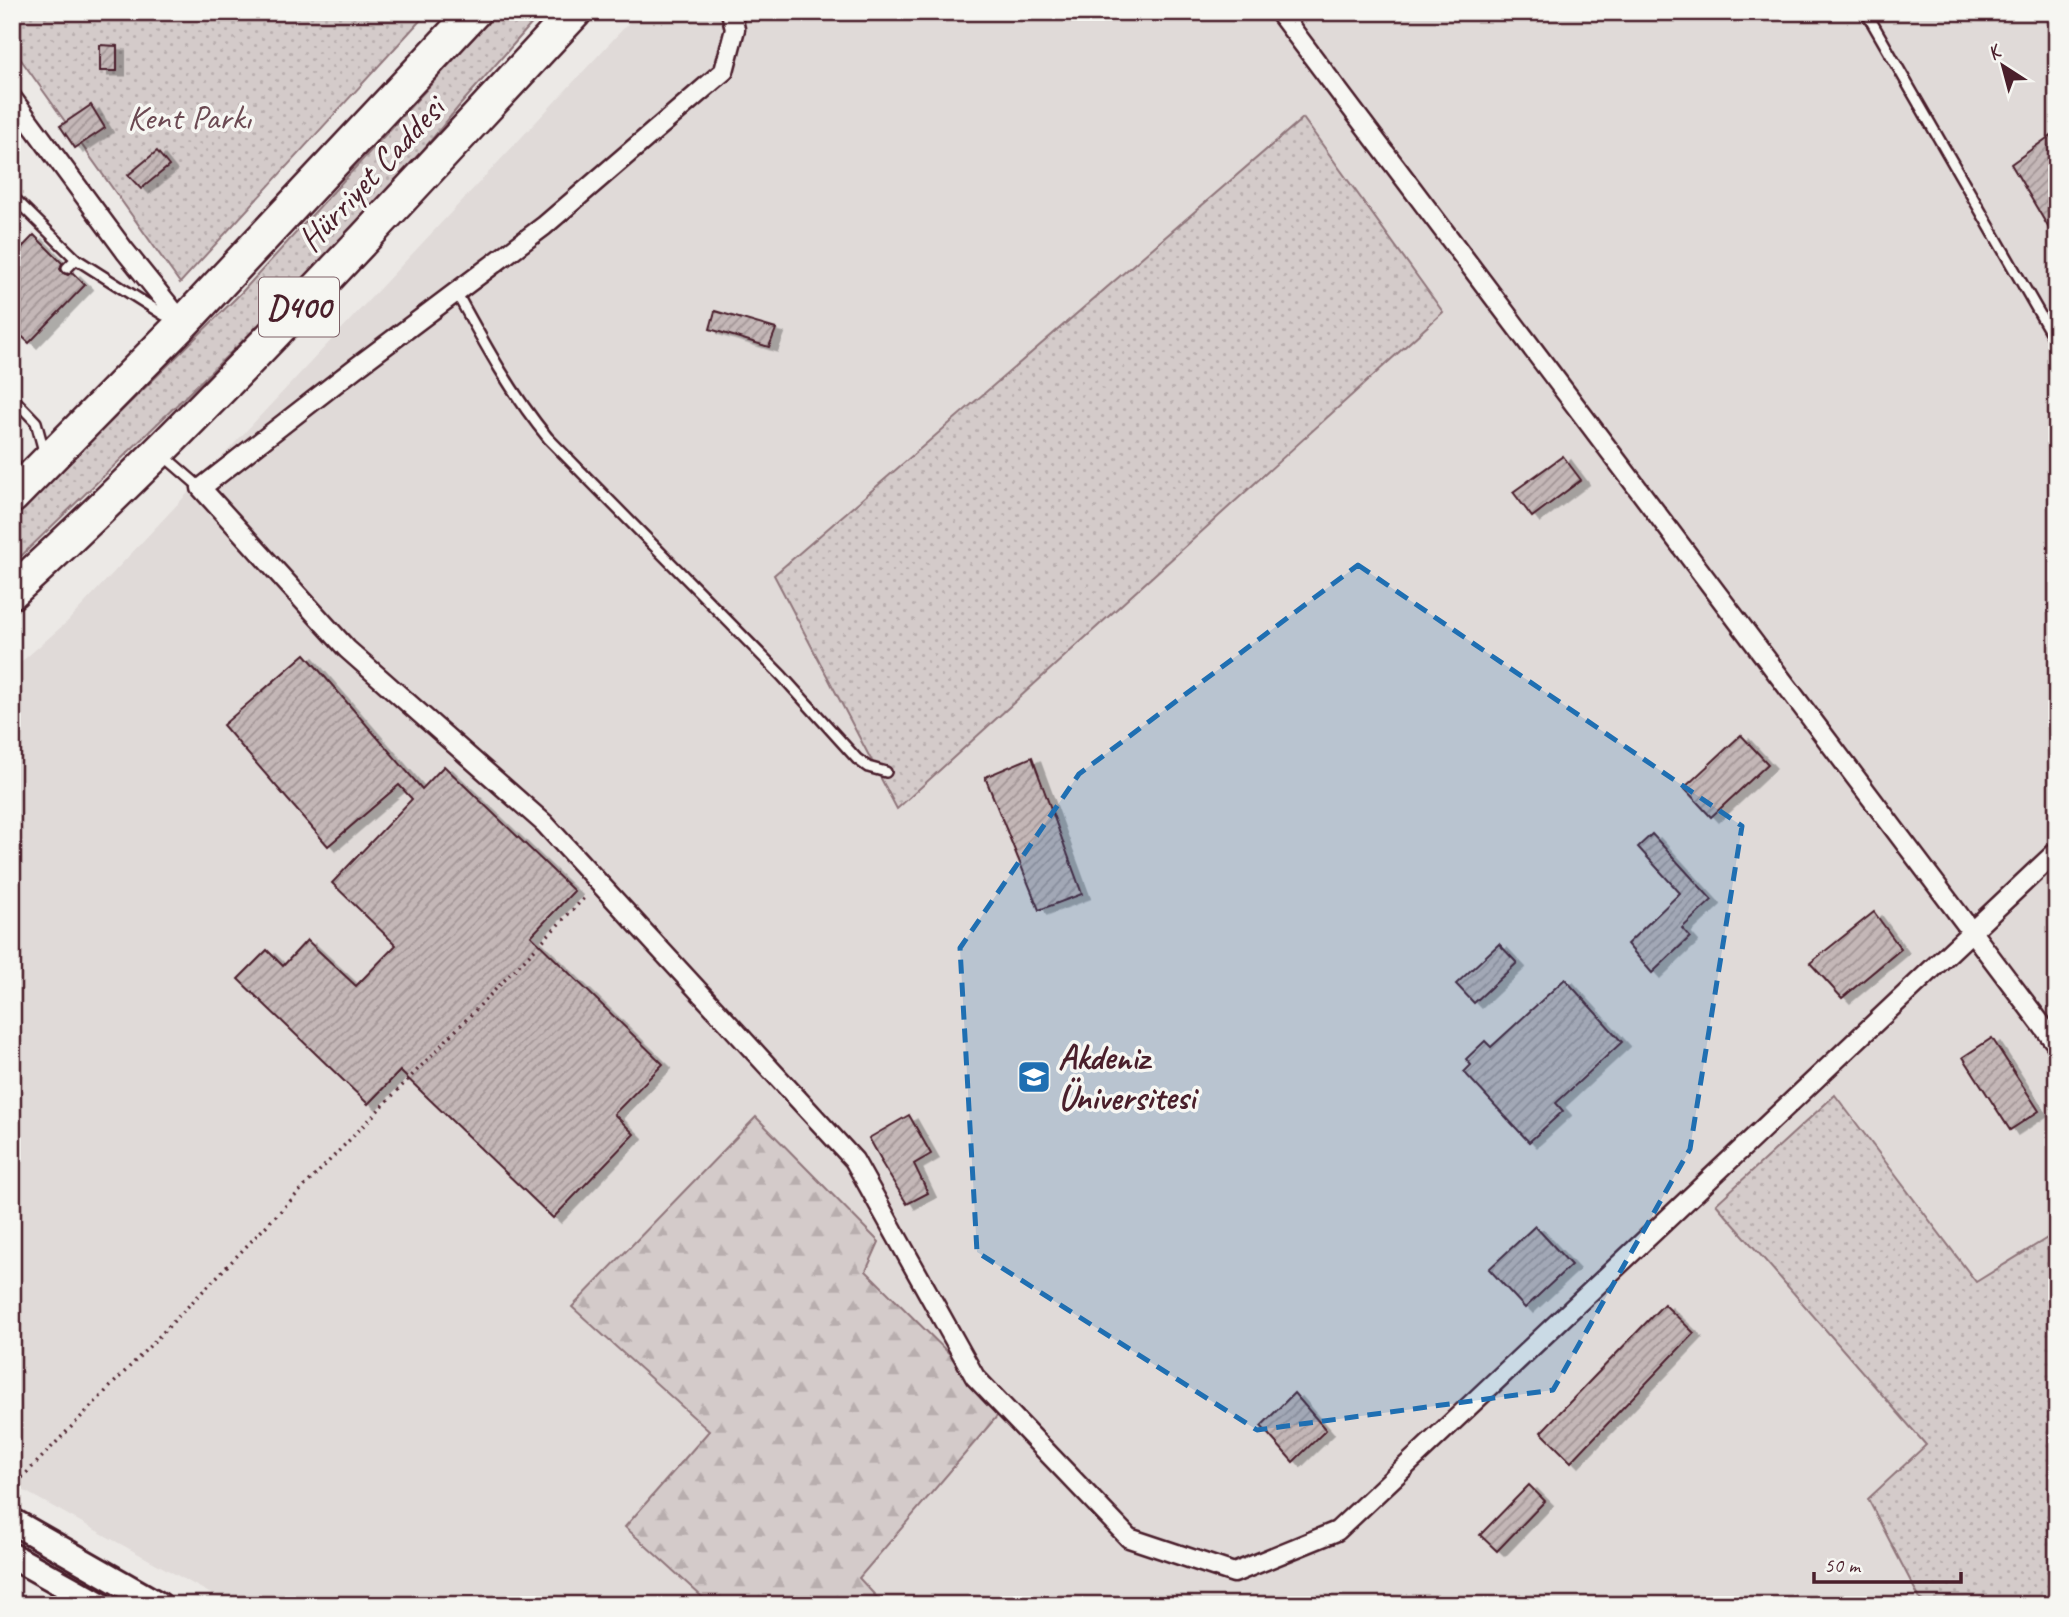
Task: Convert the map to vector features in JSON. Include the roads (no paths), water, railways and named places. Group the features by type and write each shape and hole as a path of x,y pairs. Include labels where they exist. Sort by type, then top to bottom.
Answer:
{"highway":[{"name":"Hürriyet Caddesi","path":"12,497 183,323 474,12"},
{"name":"Hürriyet Caddesi","path":"12,592 159,451 293,313 575,12"}],"main road":[{"path":"12,1521 159,1605"},
{"path":"12,1556 100,1605"}],"street":[{"path":"731,12 735,29 724,71 544,226 201,488 347,649 544,822 854,1160 975,1377 1129,1538 1234,1573 1337,1531 2057,851"},
{"path":"1279,12 2057,1045"},
{"path":"12,98 125,251 183,323"}],"lane":[{"path":"1866,12 2057,344"},
{"path":"12,196 76,259 164,315 183,323"},
{"path":"68,268 76,259"},
{"path":"456,292 513,392 562,454 782,676 857,759 886,772"},
{"path":"12,397 36,422 47,461"},
{"path":"159,451 201,488"}],"place":[{"name":"Akdeniz Üniversitesi","path":"1034,1077"}],"park label":[{"name":"Kent Parkı","path":"189,117"}]}
